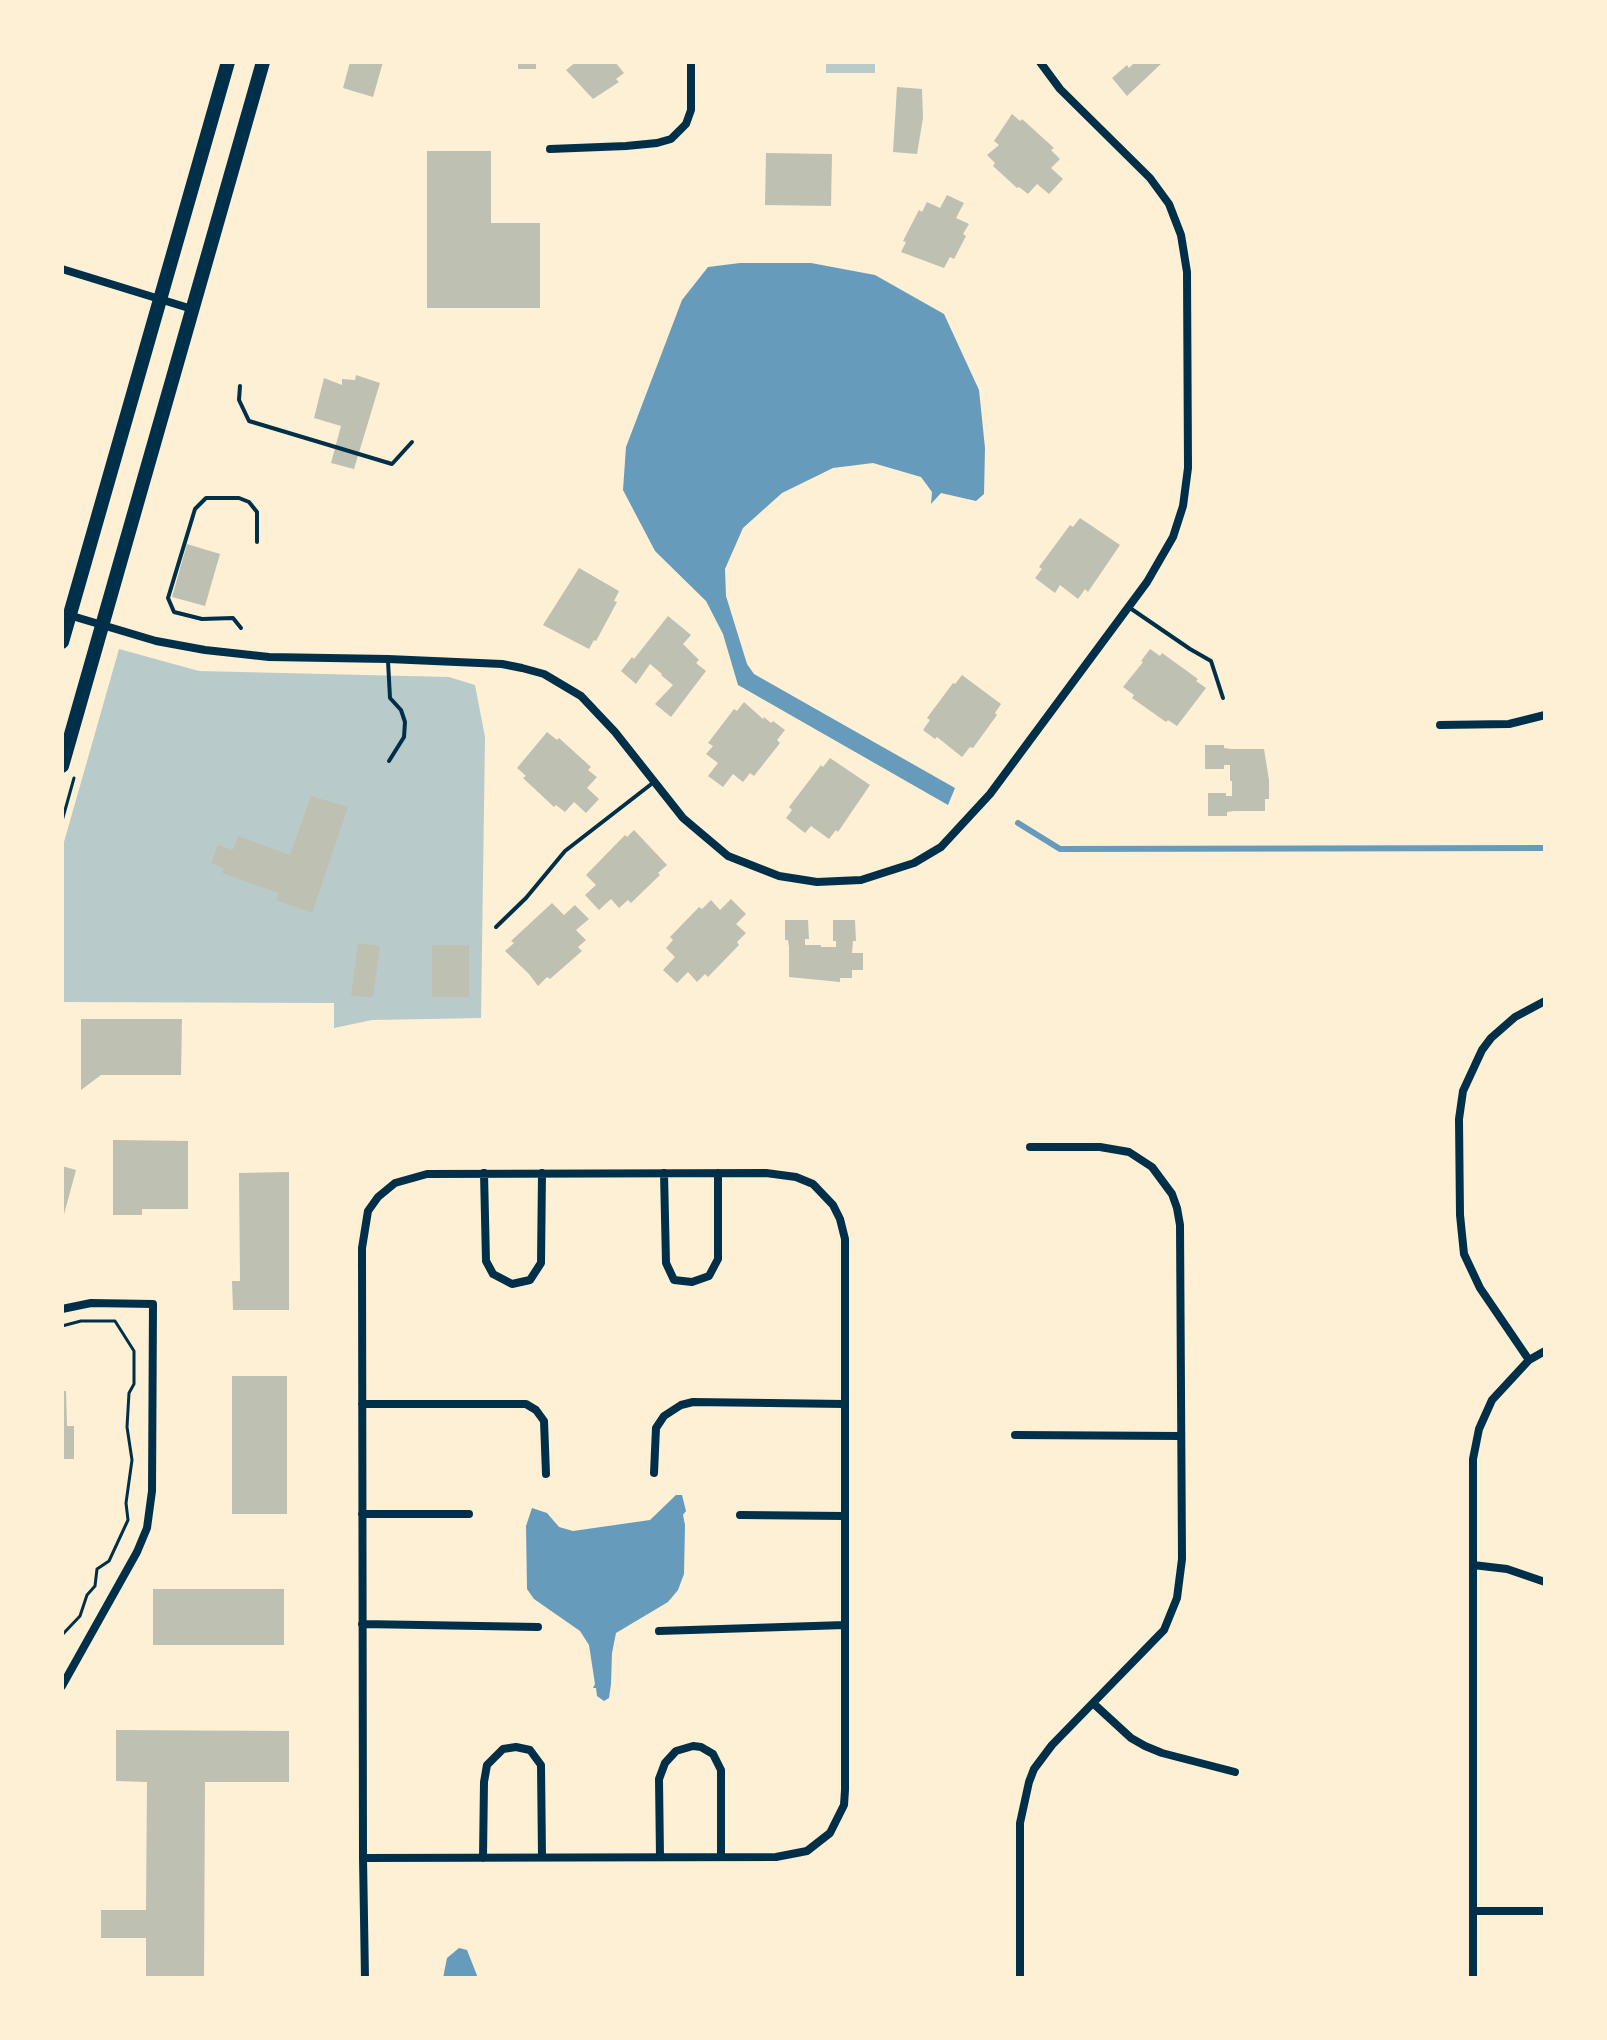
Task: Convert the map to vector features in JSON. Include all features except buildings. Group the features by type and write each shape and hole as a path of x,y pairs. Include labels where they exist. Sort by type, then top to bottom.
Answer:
{"main road":[{"path":"62,766 95,623 192,309 263,62"},
{"path":"62,642 66,614 162,299 223,63"}],"street":[{"path":"550,149 657,143 671,139 686,124 691,110 691,62"},
{"path":"66,614 192,649 269,657 502,664 544,674 581,696 596,711 683,818 716,848 764,872 817,882 861,880 914,863 941,847 977,811 1147,582 1173,537 1183,506 1188,468 1185,251 1169,204 1150,178 1060,89 1040,62"},
{"path":"62,269 192,309"},
{"path":"1440,725 1509,724 1545,715"},
{"path":"1529,1360 1480,1288 1464,1254 1460,1226 1459,1119 1463,1091 1482,1050 1515,1017 1545,1001"},
{"path":"1020,1978 1020,1823 1029,1782 1044,1754 1160,1635 1172,1613 1181,1572 1180,1225 1172,1194 1152,1167 1129,1152 1100,1147 1030,1147"},
{"path":"484,1173 486,1261 493,1274 512,1284 530,1280 541,1263 542,1173"},
{"path":"664,1173 666,1263 674,1280 692,1282 709,1276 718,1259 718,1173"},
{"path":"363,1858 776,1857 799,1854 824,1840 836,1824 844,1805 845,1790 845,1239 837,1213 820,1190 805,1180 786,1174 427,1174 404,1179 387,1188 368,1211 362,1248 362,1624 363,1858 365,1978"},
{"path":"62,1309 91,1303 153,1304 152,1491 147,1528 137,1552 62,1686"},
{"path":"1473,1978 1472,1471 1479,1429 1492,1400 1529,1360 1545,1351"},
{"path":"654,1473 656,1428 664,1416 681,1405 693,1402 845,1404"},
{"path":"362,1404 526,1404 536,1410 544,1421 546,1474"},
{"path":"1015,1435 1181,1436"},
{"path":"362,1514 469,1514"},
{"path":"740,1515 845,1516"},
{"path":"1473,1565 1507,1569 1545,1582"},
{"path":"362,1624 538,1627"},
{"path":"659,1631 845,1625"},
{"path":"1094,1704 1131,1738 1145,1746 1235,1772"},
{"path":"660,1857 659,1779 665,1763 676,1751 693,1746 708,1751 717,1759 721,1770 721,1857"},
{"path":"483,1858 487,1765 503,1749 516,1747 530,1750 541,1765 542,1857"},
{"path":"1474,1911 1545,1911"}],"lane":[{"path":"240,386 239,400 249,421 392,464 412,442"},
{"path":"241,628 233,618 202,619 174,612 168,598 195,509 206,498 239,498 249,502 257,512 257,542"},
{"path":"1128,607 1211,661 1223,698"},
{"path":"388,659 390,698 401,710 405,722 404,737 389,761"},
{"path":"496,927 540,883 565,851 654,782"}],"path":[{"path":"62,1326 81,1321 115,1321 134,1351 134,1384 129,1393 127,1421 132,1460 126,1503 128,1520 109,1561 97,1569 95,1586 87,1595 80,1616 62,1635"}],"shaded area":[{"path":"826,62 875,62 875,73 826,73"},
{"path":"119,649 199,671 449,677 475,685 485,737 481,1018 372,1020 334,1028 334,1003 62,1002 62,849"}],"water":[{"path":"740,263 811,263 875,275 944,314 979,390 985,448 984,494 976,501 941,493 931,504 932,492 921,477 873,463 833,468 782,493 743,528 725,569 726,596 747,664 754,674 955,788 948,805 738,685 723,634 706,601 655,551 623,490 626,447 682,300 708,267"},
{"path":"676,1495 682,1495 686,1511 683,1515 684,1574 678,1590 668,1602 616,1633 609,1698 604,1701 593,1688 589,1645 580,1631 534,1599 527,1589 526,1526 532,1508 547,1513 559,1527 573,1531 650,1520"},
{"path":"459,1948 467,1950 478,1978 443,1978 447,1958"}],"waterway":[{"path":"1018,823 1060,849 1545,848"}]}
